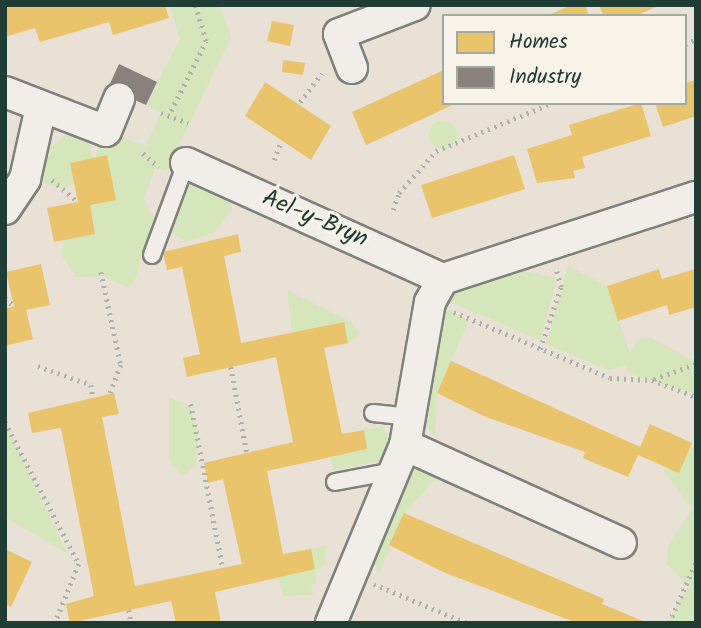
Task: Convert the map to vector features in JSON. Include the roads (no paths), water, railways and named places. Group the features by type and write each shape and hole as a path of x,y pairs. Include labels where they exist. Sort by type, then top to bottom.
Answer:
{"street":[{"path":"352,68 339,34 415,5"},
{"path":"5,92 106,131 119,98"},
{"path":"5,209 25,178 41,107"},
{"name":"Ael-y-Bryn","path":"176,167 437,291"},
{"path":"331,623 403,444 437,291 696,197"},
{"path":"403,444 621,543"}],"lane":[{"path":"152,255 176,167"},
{"path":"335,482 403,444 373,413"}]}
